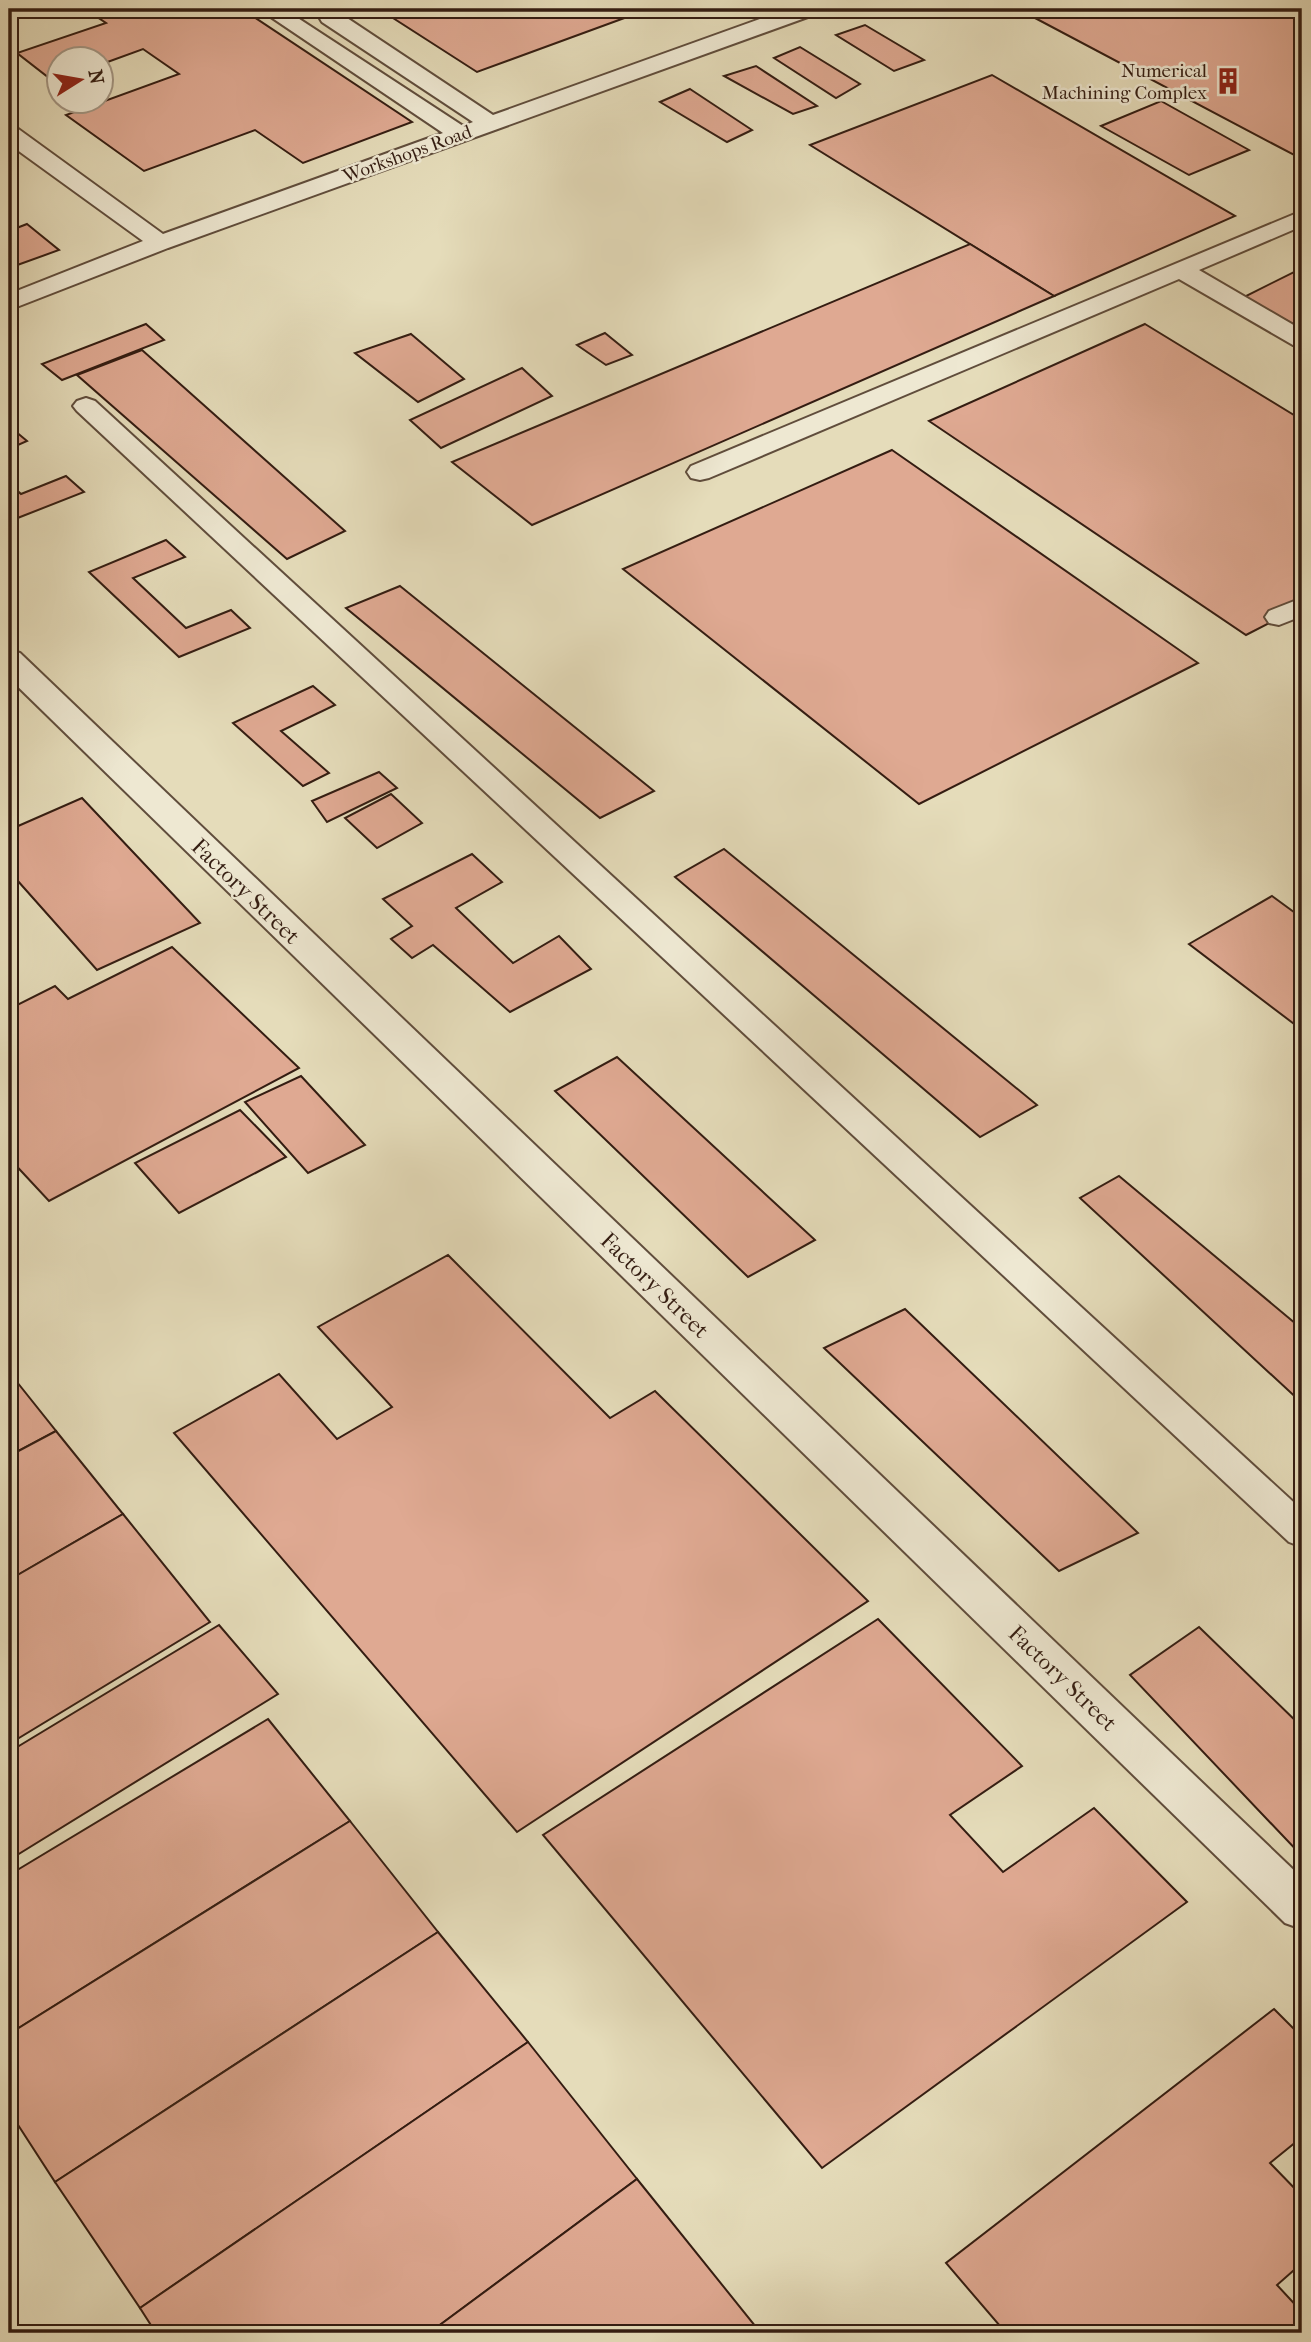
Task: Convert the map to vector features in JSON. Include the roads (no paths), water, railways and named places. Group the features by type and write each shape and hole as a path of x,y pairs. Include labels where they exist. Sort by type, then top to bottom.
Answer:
{"street":[{"name":"Factory Street","path":"9,660 1302,1908"}],"lane":[{"path":"270,9 460,134"},
{"name":"Workshops Road","path":"9,303 160,243 808,9"},
{"path":"330,17 489,123"},
{"path":"9,133 160,243"},
{"path":"700,472 1302,218"},
{"path":"1181,270 1302,340"},
{"path":"86,406 1302,1532"}],"place":[{"name":"Numerical Machining Complex","path":"1228,81"}]}
